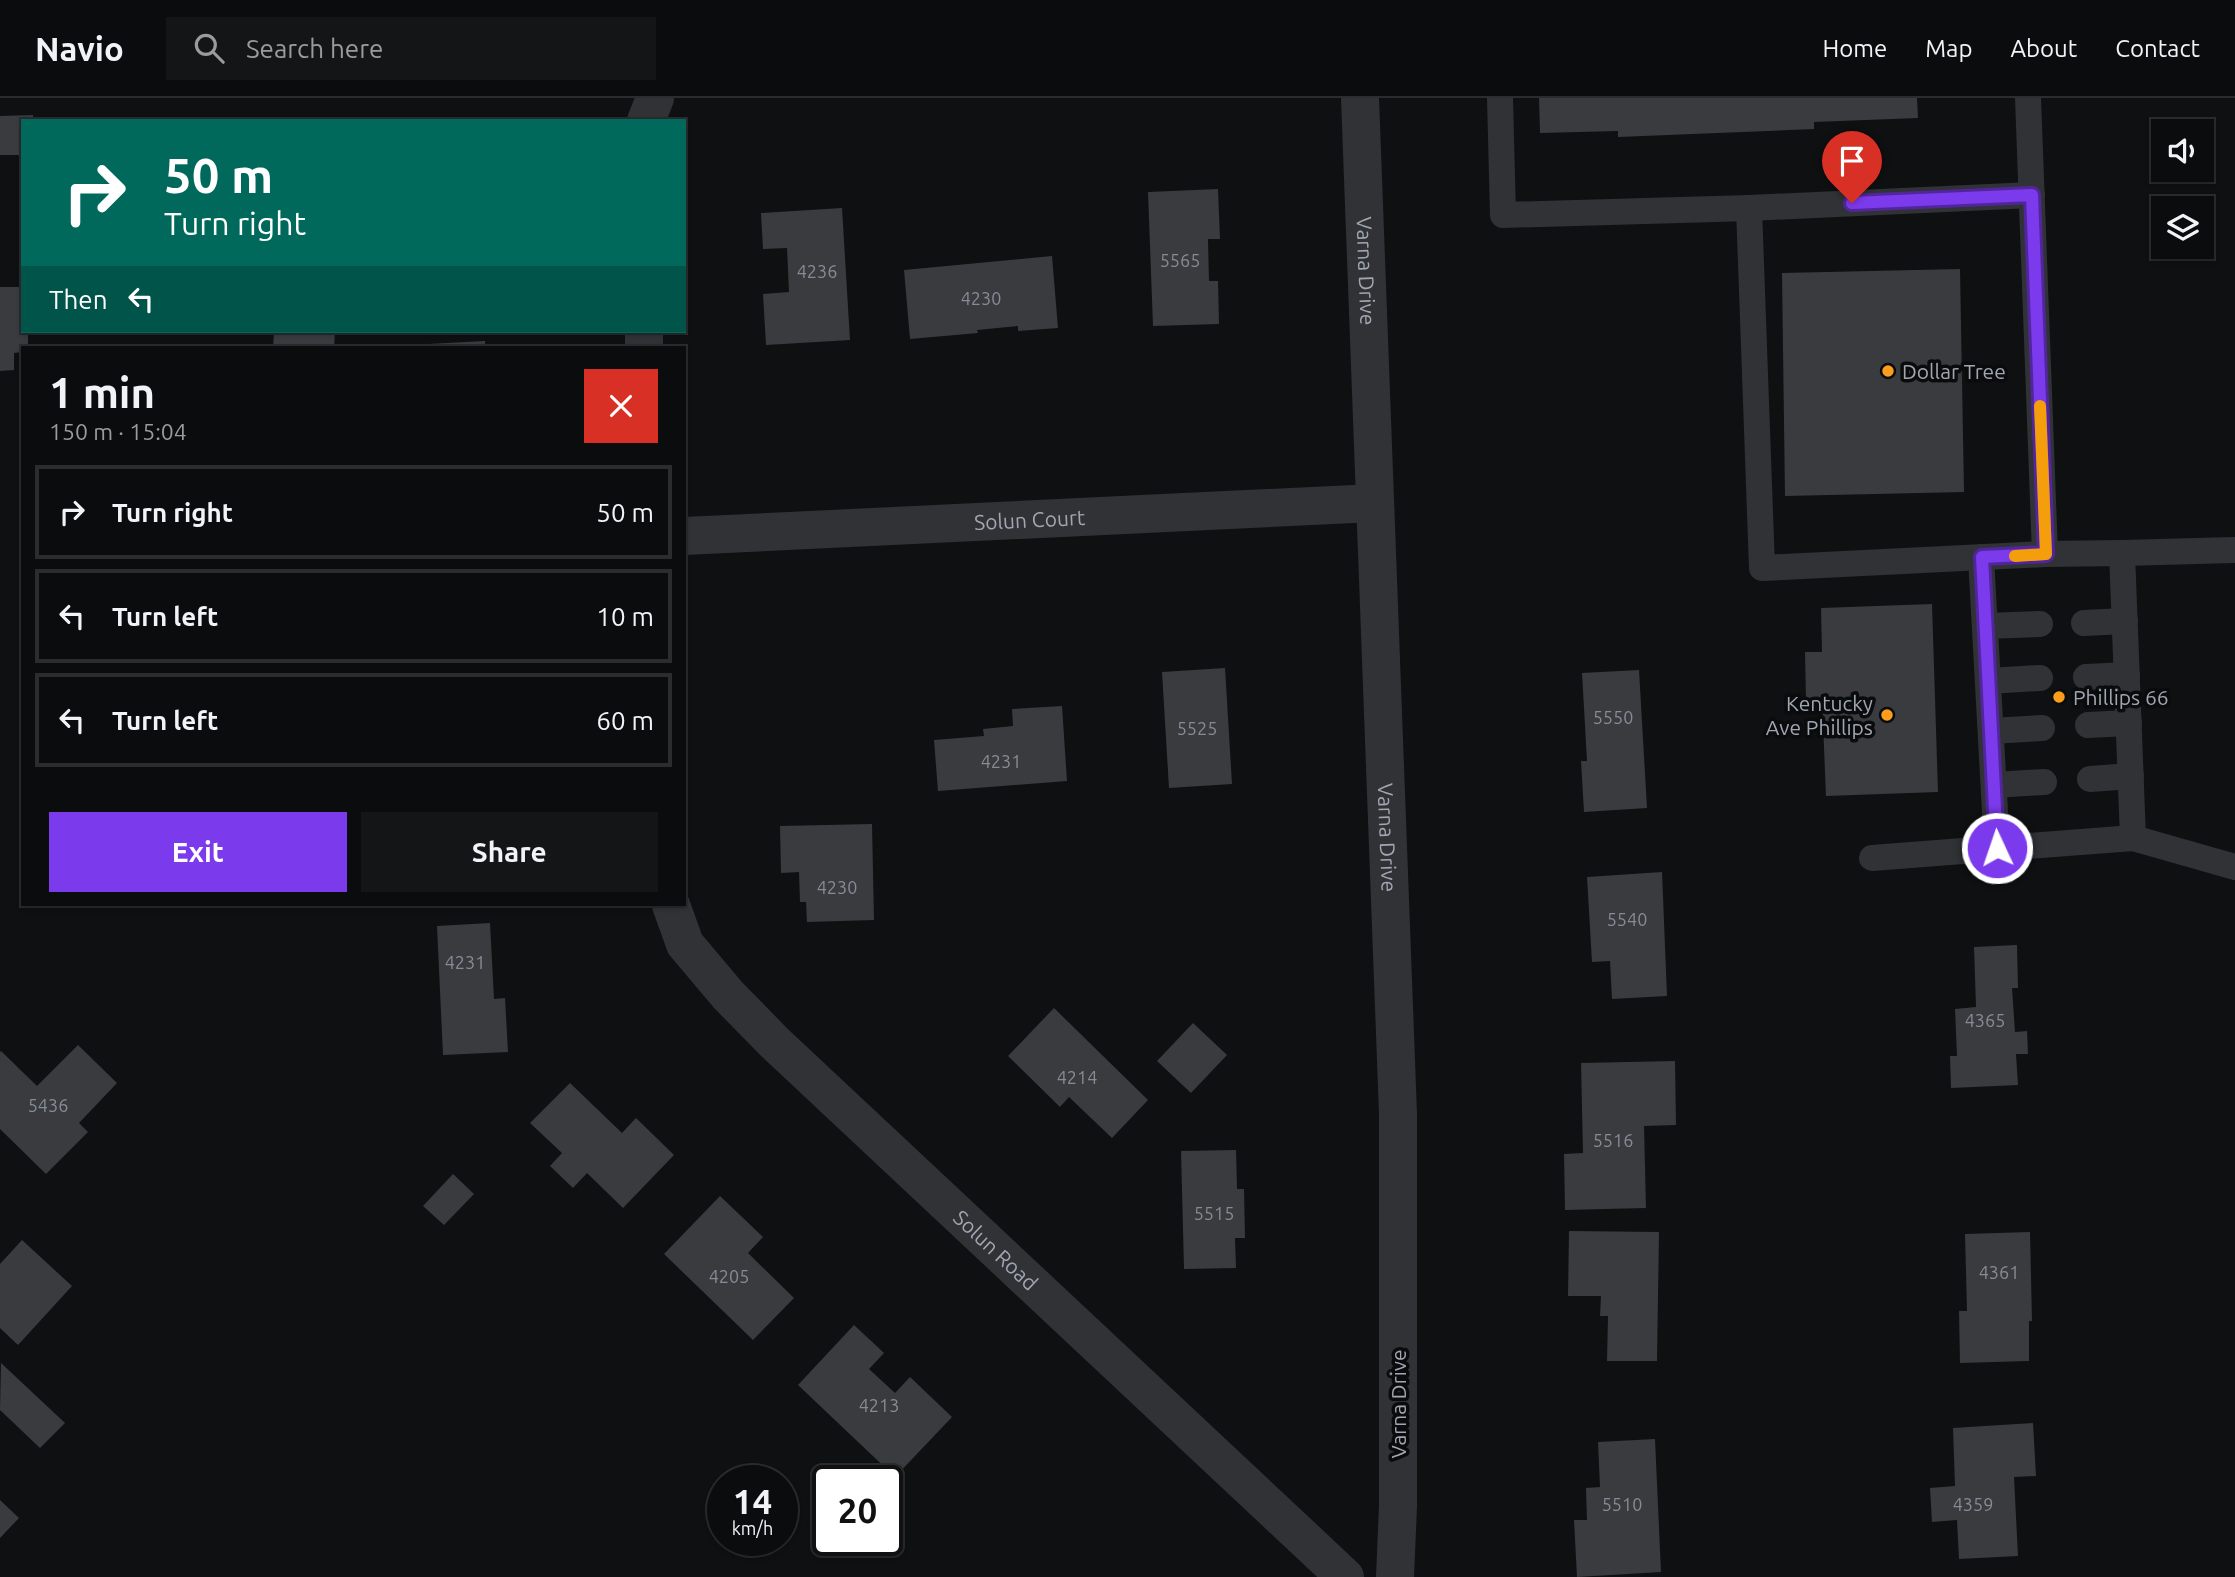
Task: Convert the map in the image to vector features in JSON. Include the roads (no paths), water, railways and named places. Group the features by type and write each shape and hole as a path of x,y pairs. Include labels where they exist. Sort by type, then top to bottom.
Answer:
{"street":[{"path":"647,119 655,98"},
{"name":"Varna Drive","path":"1360,98 1398,1114 1398,1506 1395,1577"},
{"name":"Solun Court","path":"686,537 1374,503"},
{"name":"Solun Road","path":"671,906 685,944 728,995 774,1042 1345,1577"}],"lane":[{"path":"1500,98 1503,215 1749,208 2032,195"},
{"path":"2028,98 2046,554"},
{"path":"1749,208 1762,568 2046,554 2235,550"},
{"path":"2122,553 2133,838"},
{"path":"1982,557 1997,848"},
{"path":"2084,623 2125,621"},
{"path":"1985,626 2040,624"},
{"path":"2086,677 2127,675"},
{"path":"1988,681 2040,678"},
{"path":"2088,725 2129,723"},
{"path":"1991,731 2042,728"},
{"path":"2090,779 2131,776"},
{"path":"1994,785 2044,782"},
{"path":"1872,858 2133,838 2235,867"}],"place":[{"name":"Dollar Tree","path":"1888,371"},
{"name":"Phillips 66","path":"2059,697"},
{"name":"Kentucky Ave Phillips","path":"1887,715"}]}
